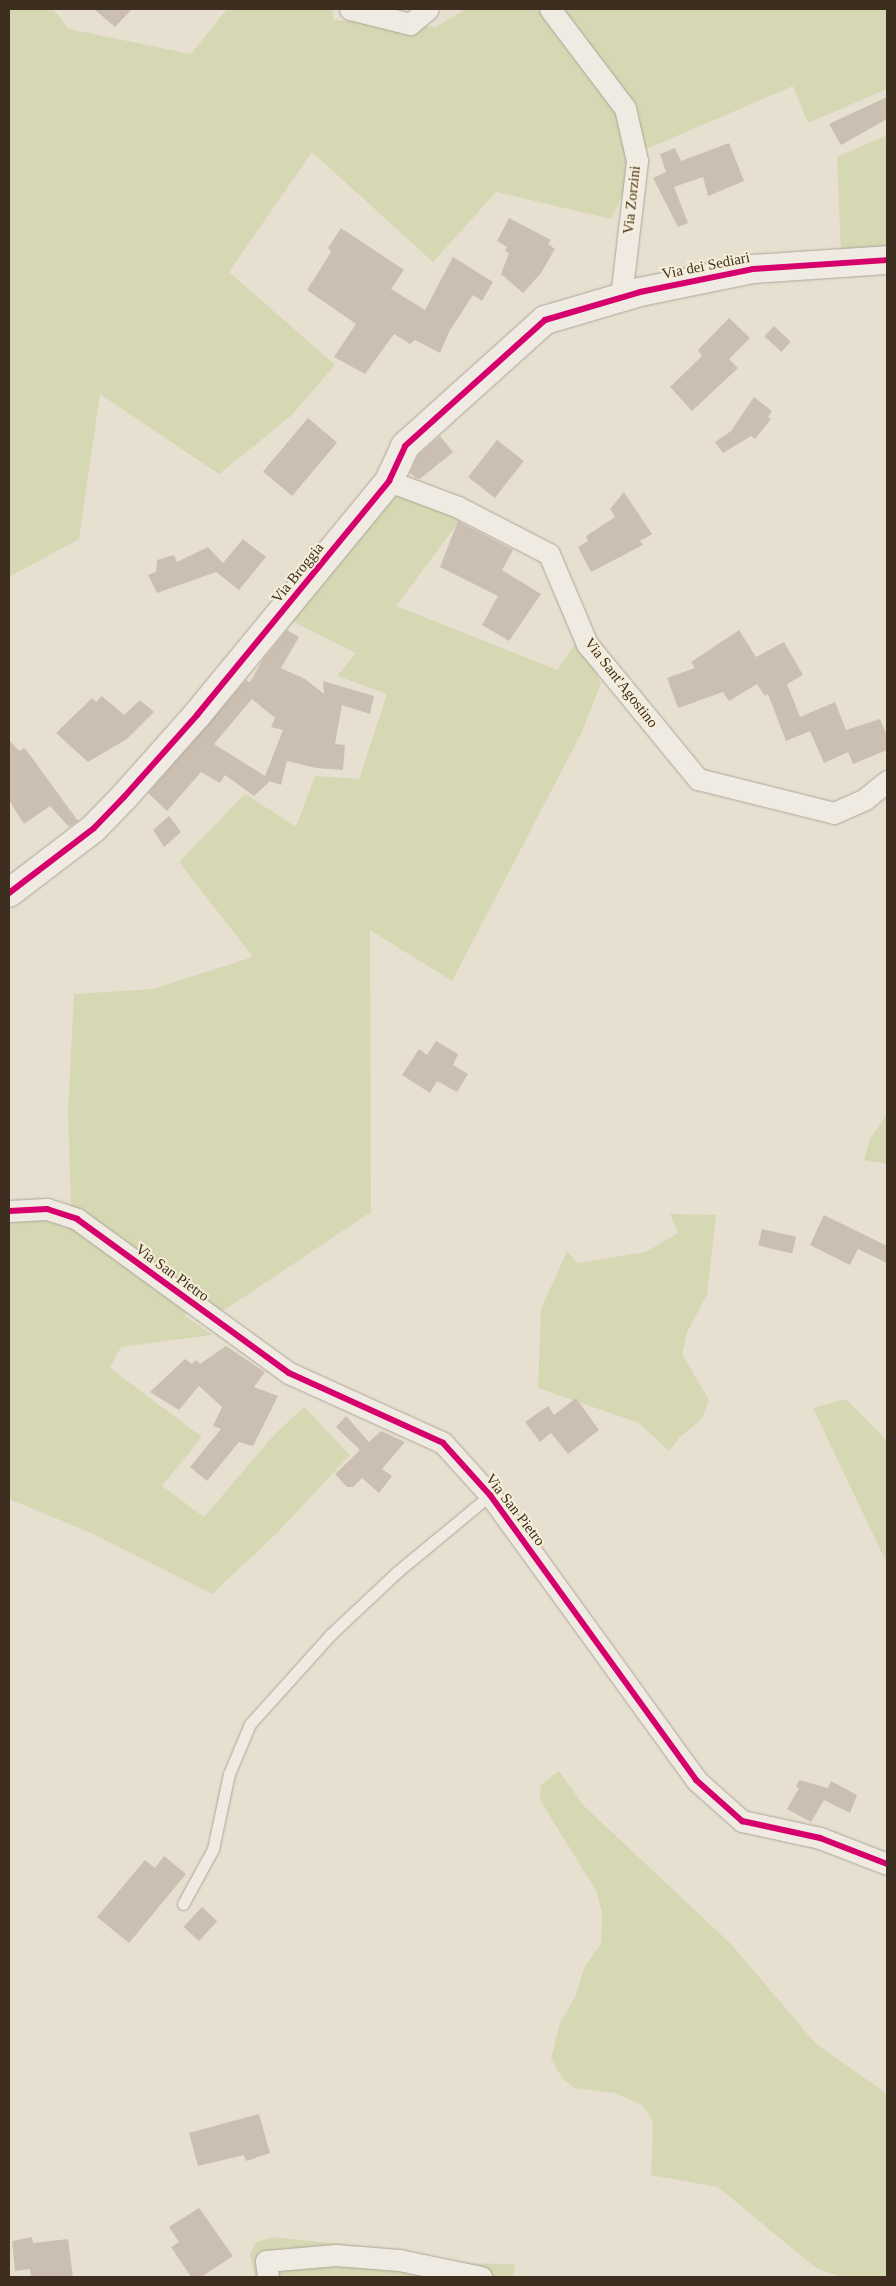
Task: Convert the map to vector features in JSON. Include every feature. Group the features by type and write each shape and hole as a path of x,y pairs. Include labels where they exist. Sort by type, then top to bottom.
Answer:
{"street":[{"path":"350,9 410,24 428,9"},
{"name":"Via Zorzini","path":"550,9 625,108 637,161 621,298"},
{"name":"Via dei Sediari","path":"621,298 753,269 887,260"},
{"name":"Via Broggia","path":"9,893 94,828 197,715 388,481 406,446 545,320 621,298"},
{"name":"Via Sant'Agostino","path":"388,481 458,508 549,554 587,644 698,779 834,813 865,799 887,781"},
{"name":"Via San Pietro","path":"9,1211 47,1209 77,1219 289,1374 443,1443 490,1495 696,1780 742,1821 820,1838 887,1864"},
{"path":"268,2277 266,2261 336,2255 399,2260 481,2277"}],"lane":[{"path":"183,1904 212,1849 229,1774 250,1724 330,1635 397,1572 490,1495"}],"green space":[{"path":"9,9 53,9 69,29 191,54 227,9 333,9 333,20 436,27 466,9 887,9 887,89 808,123 793,86 644,150 611,219 496,192 433,262 312,152 229,272 335,365 292,415 219,474 100,394 79,539 9,577"},
{"path":"887,135 887,249 841,254 837,157"},
{"path":"390,477 467,511 396,606 557,670 579,638 601,683 582,732 452,981 370,930 371,1212 208,1321 192,1311 184,1315 212,1335 121,1347 110,1368 202,1437 162,1486 204,1517 274,1435 304,1407 350,1455 276,1534 212,1594 89,1532 9,1499 9,1216 71,1208 68,1111 74,994 153,989 253,957 179,862 245,794 296,827 315,776 359,779 387,694 337,676 356,653 282,616"},
{"path":"887,1114 887,1164 864,1160 870,1139"},
{"path":"670,1214 716,1215 707,1295 687,1332 682,1354 709,1400 702,1419 680,1437 669,1451 639,1423 538,1388 541,1309 567,1251 578,1263 646,1252 678,1233"},
{"path":"846,1399 887,1441 887,1564 813,1408"},
{"path":"559,1771 584,1806 732,1945 815,2043 887,2094 887,2277 841,2277 816,2268 718,2187 651,2175 653,2122 642,2105 614,2093 575,2088 562,2078 551,2059 560,2023 575,1997 585,1966 601,1944 602,1913 597,1892 540,1800 541,1785"},
{"path":"272,2237 351,2245 456,2263 515,2264 513,2277 255,2277 250,2255 255,2243"}],"building":[{"path":"94,9 132,9 115,27"},
{"path":"887,97 887,119 841,145 829,124"},
{"path":"729,143 744,181 708,196 703,177 674,187 688,223 678,227 653,178 666,172 660,154 675,148 681,161"},
{"path":"509,218 551,240 548,244 555,249 541,273 523,293 501,274 509,253 505,251 507,247 497,241"},
{"path":"341,228 404,270 391,289 425,310 453,257 493,282 482,301 473,295 449,332 440,353 415,340 410,344 394,334 365,374 334,357 356,324 307,290 331,252 328,248"},
{"path":"729,318 750,338 729,359 738,368 692,411 670,387 702,356 698,350"},
{"path":"774,326 791,342 781,352 764,336"},
{"path":"754,397 772,411 768,417 771,419 755,439 751,436 723,453 715,442 731,431"},
{"path":"308,418 337,442 292,496 263,472"},
{"path":"440,436 453,452 420,479 416,478 410,473 418,455"},
{"path":"497,440 524,461 495,498 468,477"},
{"path":"624,492 652,534 640,541 643,545 591,572 578,547 588,541 586,536 615,517 610,509"},
{"path":"458,521 513,550 502,570 541,594 509,641 482,625 498,596 440,567"},
{"path":"243,539 266,557 239,590 216,572 157,593 148,575 156,572 157,560 174,555 177,562 208,547 223,563"},
{"path":"287,630 299,637 281,668 305,679 324,694 323,681 374,696 370,714 342,705 335,744 345,745 343,770 316,768 287,761 281,785 270,781 254,796 225,775 220,783 201,772 167,811 148,793 246,680 250,682 263,659","holes":["252,699 275,718 271,727 283,730 265,776 214,744"]},
{"path":"739,630 756,657 784,642 803,675 787,684 800,717 835,702 846,730 880,719 887,735 887,750 853,764 848,752 824,763 810,731 786,741 768,694 765,696 757,684 729,701 723,692 678,708 667,678 695,668 691,662"},
{"path":"102,696 124,715 140,700 154,712 127,739 88,762 56,733 92,698 96,702"},
{"path":"9,740 19,751 24,748 27,751 78,821 69,827 50,806 24,824 9,800"},
{"path":"169,816 181,832 164,847 153,830"},
{"path":"436,1041 458,1054 453,1065 468,1074 457,1092 437,1081 430,1093 402,1075 419,1049 427,1055"},
{"path":"824,1215 887,1246 887,1263 858,1249 850,1265 810,1245"},
{"path":"762,1229 796,1237 792,1253 758,1246"},
{"path":"226,1346 265,1372 254,1387 278,1396 253,1446 239,1442 207,1481 190,1467 221,1429 213,1426 222,1407 199,1386 179,1410 150,1392 185,1359 192,1364 196,1360 200,1364"},
{"path":"576,1398 599,1430 568,1454 551,1433 540,1442 525,1422 548,1406 554,1415"},
{"path":"346,1416 369,1442 381,1431 405,1442 382,1469 392,1476 379,1493 362,1478 353,1487 347,1487 335,1474 360,1450 336,1427"},
{"path":"799,1780 828,1788 831,1781 857,1795 850,1813 824,1800 811,1822 787,1809 799,1788 796,1787"},
{"path":"164,1856 186,1874 129,1943 97,1917 145,1860 155,1868"},
{"path":"202,1907 217,1921 199,1941 184,1927"},
{"path":"259,2114 270,2153 246,2161 244,2155 198,2166 189,2133"},
{"path":"199,2208 233,2256 201,2277 191,2277 171,2247 179,2242 169,2227"},
{"path":"32,2237 33,2243 68,2239 73,2277 31,2277 30,2269 15,2271 12,2241"}],"cycle path":[{"path":"9,893 94,828 124,797 197,715 389,481 405,446 545,320 640,292 753,269 887,260"},
{"path":"9,1211 47,1209 77,1219 289,1373 443,1443 490,1495 696,1780 742,1821 820,1838 887,1864"}]}
